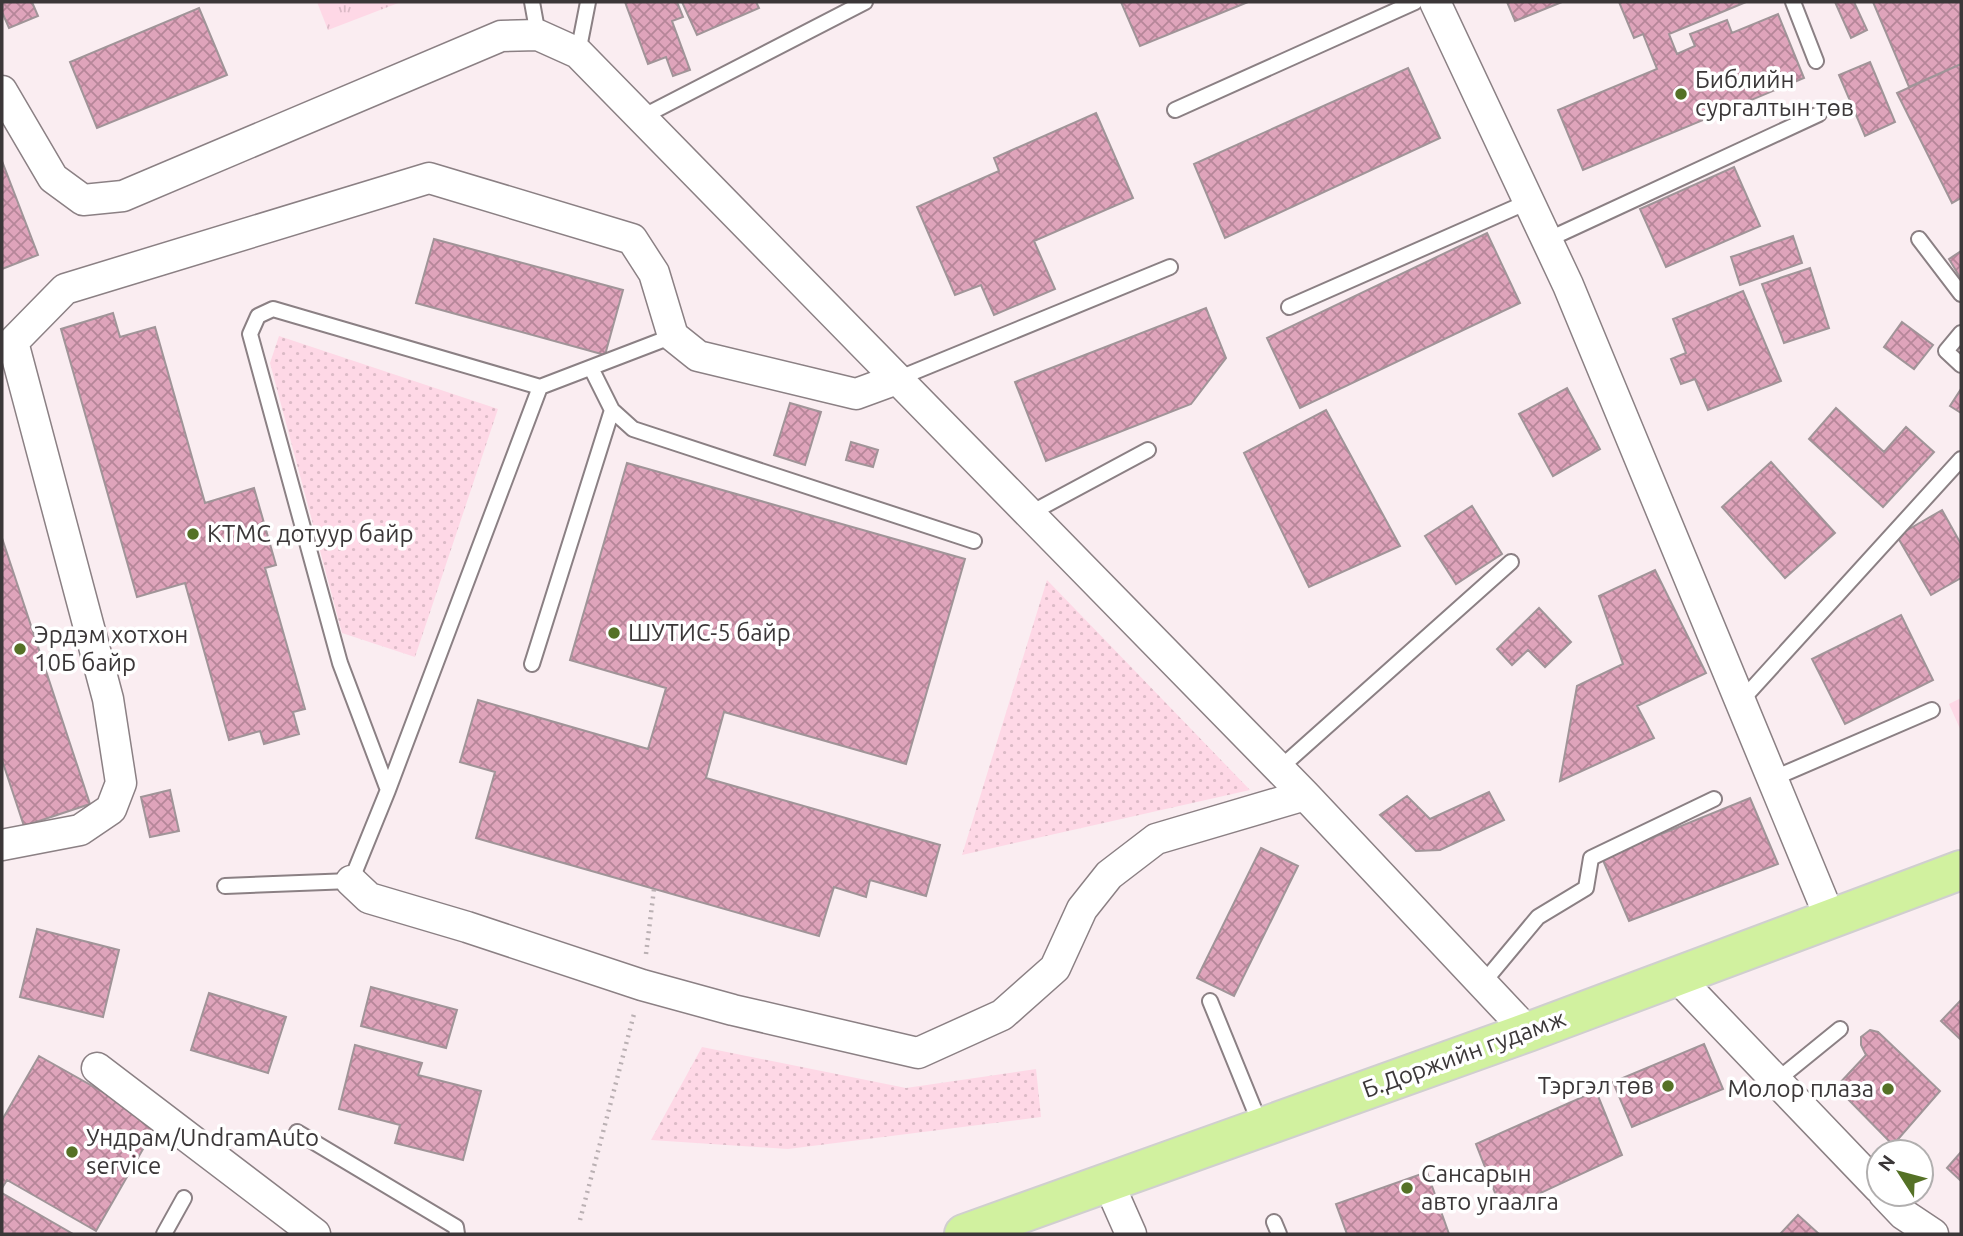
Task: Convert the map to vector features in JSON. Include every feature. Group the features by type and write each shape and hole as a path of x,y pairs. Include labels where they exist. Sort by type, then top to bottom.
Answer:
{"main road":[{"name":"Б.Доржийн гудамж","path":"964,1234 1528,1032 1961,870"}],"street":[{"path":"1435,2 1567,285 1830,918"},
{"path":"2,92 53,178 83,200 123,196 501,36 538,35 578,52 1279,769 1528,1032"},
{"path":"2,845 80,830 111,809 121,783 108,699 13,342 65,289 429,178 632,239 654,273 673,337 698,356 856,394 897,379"},
{"path":"351,881 369,898 467,927 642,985 733,1010 918,1053 1002,1016 1055,968 1082,909 1109,875 1156,839 1304,795"},
{"path":"1676,976 1865,1173"},
{"path":"97,1068 315,1234"},
{"path":"1108,1182 1131,1234"},
{"path":"1897,1208 1933,1234"}],"lane":[{"path":"532,2 538,35"},
{"path":"578,52 588,2"},
{"path":"640,118 865,2"},
{"path":"1175,110 1415,2"},
{"path":"1793,2 1816,61"},
{"path":"1547,240 1819,114"},
{"path":"1289,307 1530,201"},
{"path":"1919,239 1961,294"},
{"path":"897,379 1170,267"},
{"path":"388,790 340,663 250,334 258,316 274,309 540,387 673,337"},
{"path":"1961,333 1946,351 1961,365"},
{"path":"591,368 612,410 632,429 974,541"},
{"path":"225,886 351,881 540,387"},
{"path":"532,664 612,410"},
{"path":"1029,514 1147,450"},
{"path":"1740,702 1961,459"},
{"path":"1279,769 1511,562"},
{"path":"1772,779 1932,710"},
{"path":"1483,983 1538,916 1586,888 1591,858 1714,799"},
{"path":"1210,1001 1261,1127"},
{"path":"1776,1081 1840,1029"},
{"path":"297,1132 456,1227 457,1234"},
{"path":"164,1234 184,1198"}],"path":[{"path":"580,1220 642,985 654,889"}],"green space":[{"path":"317,2 401,2 328,30"},
{"path":"279,336 498,409 415,657 342,633 270,363"},
{"path":"1047,580 1250,790 962,855"},
{"path":"1961,698 1961,731 1949,704"},
{"path":"702,1047 906,1088 1036,1069 1041,1117 788,1149 651,1140"}],"building":[{"path":"2,2 32,2 38,16 9,28 2,12"},
{"path":"625,2 677,2 683,17 672,21 690,70 673,76 666,57 648,64"},
{"path":"682,2 756,2 759,8 697,35"},
{"path":"1121,2 1248,2 1140,46"},
{"path":"1507,2 1562,2 1515,21"},
{"name":"Библийн сургалтын төв","path":"1619,2 1746,2 1669,34 1677,54 1695,46 1690,34 1727,20 1732,33 1778,14 1804,78 1583,170 1558,110 1657,69 1643,34 1634,38"},
{"path":"1835,2 1854,2 1867,30 1851,38"},
{"path":"1873,2 1961,2 1961,64 1909,87"},
{"path":"199,8 227,75 97,128 70,62"},
{"path":"1870,62 1895,122 1865,136 1839,75"},
{"path":"1961,64 1961,198 1952,203 1897,93"},
{"path":"1408,68 1440,138 1225,238 1194,164"},
{"path":"1096,113 1133,198 1034,241 1055,289 994,315 981,285 955,295 917,207 999,171 994,158"},
{"path":"2,161 38,255 2,269"},
{"path":"1734,167 1760,226 1666,267 1640,209"},
{"path":"1487,233 1520,303 1300,408 1267,338"},
{"path":"1793,236 1802,263 1740,285 1731,257"},
{"path":"434,239 623,290 605,355 416,303"},
{"path":"1961,251 1961,279 1949,259"},
{"path":"1810,268 1829,328 1784,343 1762,284"},
{"path":"1743,291 1781,381 1708,410 1695,379 1681,384 1671,359 1686,353 1673,319"},
{"path":"1206,308 1226,358 1191,404 1046,461 1015,382"},
{"name":"KTMC дотуур байр","path":"113,313 120,337 155,327 205,503 254,488 276,565 265,568 305,709 293,712 299,734 264,744 260,731 229,740 185,583 137,597 61,329"},
{"path":"1902,322 1933,345 1914,369 1884,347"},
{"path":"1567,388 1600,449 1553,476 1519,414"},
{"path":"1961,389 1961,413 1950,406"},
{"path":"790,403 821,412 805,465 774,455"},
{"path":"1836,408 1884,452 1906,427 1934,452 1883,507 1809,439"},
{"path":"1326,410 1400,546 1309,587 1244,453"},
{"path":"851,442 878,450 873,467 846,460"},
{"path":"1771,462 1835,533 1785,578 1722,507"},
{"path":"627,463 965,559 906,764 724,712 706,778 940,845 926,896 870,880 866,897 834,887 819,936 476,838 495,772 460,762 478,700 648,749 666,688 570,660"},
{"path":"1472,506 1502,554 1456,584 1425,536"},
{"path":"1942,510 1961,544 1961,578 1931,595 1897,536"},
{"name":"Эрдэм хотхон 10Б байр","path":"2,538 90,804 24,826 2,760"},
{"path":"1655,570 1706,673 1637,706 1654,738 1560,781 1577,686 1623,664 1599,596"},
{"path":"1539,608 1571,642 1545,667 1528,650 1512,665 1497,649"},
{"path":"1901,615 1933,680 1845,724 1812,659"},
{"path":"170,790 179,831 150,837 141,797"},
{"path":"1489,792 1504,820 1440,850 1416,851 1380,815 1407,796 1430,819"},
{"path":"1750,798 1778,864 1629,921 1602,858"},
{"path":"1261,848 1298,866 1234,996 1197,978"},
{"path":"37,929 119,950 103,1017 20,997"},
{"path":"371,987 457,1010 446,1048 361,1026"},
{"path":"209,993 286,1017 268,1073 191,1050"},
{"path":"1961,1000 1961,1040 1941,1021"},
{"name":"Молор плаза","path":"1870,1030 1878,1032 1940,1091 1899,1138 1886,1138 1836,1087 1866,1055 1861,1045 1861,1037"},
{"name":"Тэргэл төв","path":"1704,1044 1723,1089 1632,1127 1613,1082"},
{"path":"355,1045 422,1063 418,1075 481,1091 463,1160 395,1143 400,1125 339,1109"},
{"name":"Ундрам/UndramAuto service","path":"39,1056 158,1123 96,1231 7,1180 2,1188 2,1120"},
{"path":"1596,1091 1622,1155 1502,1211 1476,1144"},
{"path":"1961,1152 1961,1181 1947,1168"},
{"name":"Cансарын авто угаалга","path":"1427,1172 1449,1234 1347,1234 1336,1204"},
{"name":"Ундрам/UndramAuto service","path":"2,1193 73,1234 2,1234"},
{"path":"1798,1215 1819,1234 1780,1234"}],"place":[{"name":"Библийн сургалтын төв","path":"1681,94"},
{"name":"KTMC дотуур байр","path":"193,534"},
{"name":"ШУТИС-5 байр","path":"614,633"},
{"name":"Эрдэм хотхон 10Б байр","path":"20,649"},
{"name":"Тэргэл төв","path":"1668,1086"},
{"name":"Молор плаза","path":"1888,1089"},
{"name":"Ундрам/UndramAuto service","path":"72,1152"},
{"name":"Cансарын авто угаалга","path":"1407,1188"}]}
